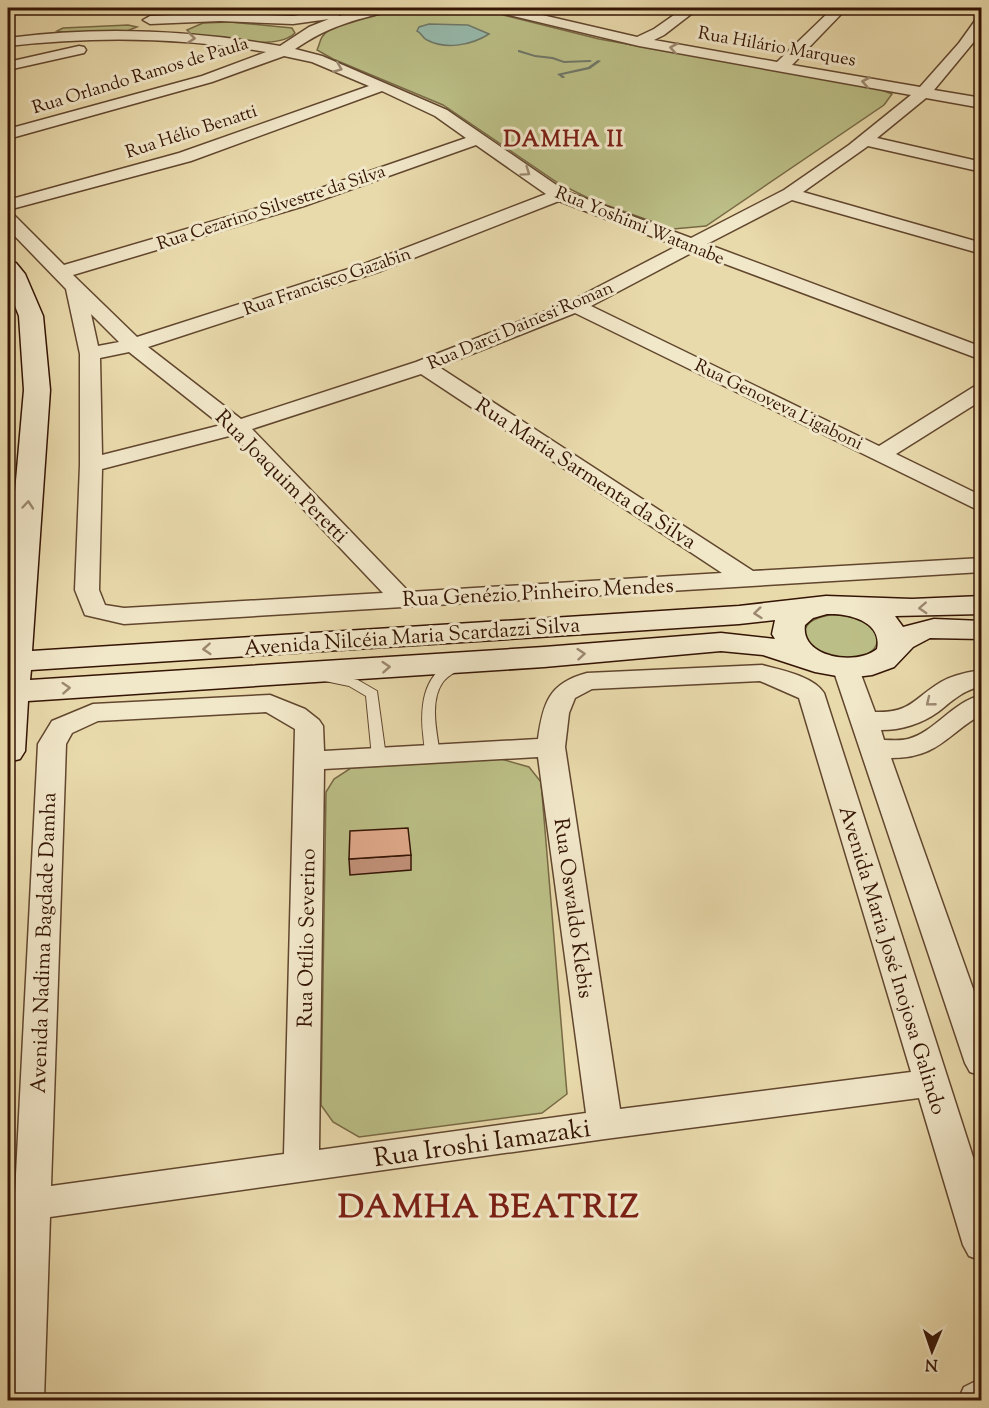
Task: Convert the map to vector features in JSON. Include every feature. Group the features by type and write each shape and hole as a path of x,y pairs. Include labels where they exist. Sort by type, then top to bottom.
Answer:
{"street":[{"path":"60,53 10,27 187,13 293,20 357,8"},
{"name":"Rua Orlando Ramos de Paula","path":"8,134 207,79 283,51 314,30 336,21 385,8"},
{"name":"Rua Hilário Marques","path":"497,8 639,42 981,103"},
{"path":"523,15 539,8"},
{"path":"639,42 658,32 692,8"},
{"path":"781,67 840,8"},
{"path":"8,66 60,53 164,35 187,13"},
{"path":"293,20 314,30"},
{"name":"Rua Darci Dainesi Roman","path":"91,465 238,427 423,366 576,306 790,194 865,140 973,48 981,21"},
{"path":"8,42 32,39 164,35"},
{"name":"Rua Yoshimi Watanabe","path":"164,35 283,51 317,59 441,113 559,195 981,354"},
{"name":"Rua Hélio Benatti","path":"8,205 184,157 383,86"},
{"name":"Rua Cezarino Silvestre da Silva","path":"69,279 478,139"},
{"path":"865,140 981,167"},
{"path":"790,194 981,249"},
{"name":"Rua Francisco Gazabin","path":"90,354 133,345 371,268 559,195"},
{"name":"Rua Joaquim Peretti","path":"8,219 133,345 238,427 403,600"},
{"path":"8,268 13,274 31,316 37,390 11,677 8,752"},
{"path":"69,279 90,354 91,465"},
{"name":"Rua Genoveva Ligaboni","path":"576,306 981,505"},
{"name":"Rua Maria Sarmenta da Silva","path":"423,366 748,579"},
{"path":"881,454 981,390"},
{"name":"Rua Genézio Pinheiro Mendes","path":"91,465 87,590 94,610 124,616 981,565"},
{"path":"800,670 794,648 788,638 787,628 792,618 802,611 826,605 862,609 883,620 892,630 895,640 893,650"},
{"name":"Avenida Nilcéia Maria Scardazzi Silva","path":"302,658 462,662 541,642 826,605 981,612"},
{"name":"Avenida Nilcéia Maria Scardazzi Silva","path":"11,677 541,642 721,642 764,646 800,670 831,667 846,669 876,664 887,658 898,644 913,633 945,626 981,612"},
{"path":"846,669 981,1063"},
{"name":"Rua Oswaldo Klebis","path":"605,1125 551,747 555,713 564,693 587,681 800,670"},
{"name":"Avenida Maria José Inojosa Galindo","path":"800,670 811,693 981,1245"},
{"path":"864,721 891,721 911,716 952,685 981,678"},
{"name":"Avenida Nadima Bagdade Damha","path":"24,1401 52,744 62,727 93,713 270,703 295,715"},
{"path":"874,749 905,748 927,742 972,707 981,703"},
{"name":"Rua Otílio Severino","path":"295,715 309,726 310,761 301,1167"},
{"path":"310,761 551,747"},
{"name":"Rua Iroshi Iamazaki","path":"32,1204 605,1125 932,1083"},
{"path":"978,1401 981,1397"}],"lane":[{"path":"302,658 372,694 379,757"},
{"path":"433,754 428,712 433,693 438,679 462,662"}],"green space":[{"path":"429,8 483,10 599,39 879,89 892,94 884,105 706,226 673,229 592,200 558,183 443,105 333,59 317,50 322,37 341,25 389,13"},
{"path":"230,22 292,28 295,33 286,39 274,42 245,42 191,34 187,30 203,23"},
{"path":"128,25 137,27 127,31 66,33 57,31 63,28"},
{"path":"838,614 858,618 871,625 877,635 876,646 860,657 845,659 817,650 808,642 805,633 807,625 818,618"},
{"path":"501,759 529,767 541,782 567,1094 542,1113 359,1137 333,1122 321,1105 326,792 334,779 351,768"}],"shaded area":[{"path":"429,24 468,25 489,34 459,45 442,45 425,39 417,31 419,27"}],"building":[{"path":"408,828 411,855 349,859 350,831"}],"waterway":[{"path":"519,51 564,62 590,61"},
{"path":"563,77 559,74 589,68 599,61"}],"district":[{"name":"DAMHA II","path":"564,138"},
{"name":"DAMHA BEATRIZ","path":"489,1205"}]}
